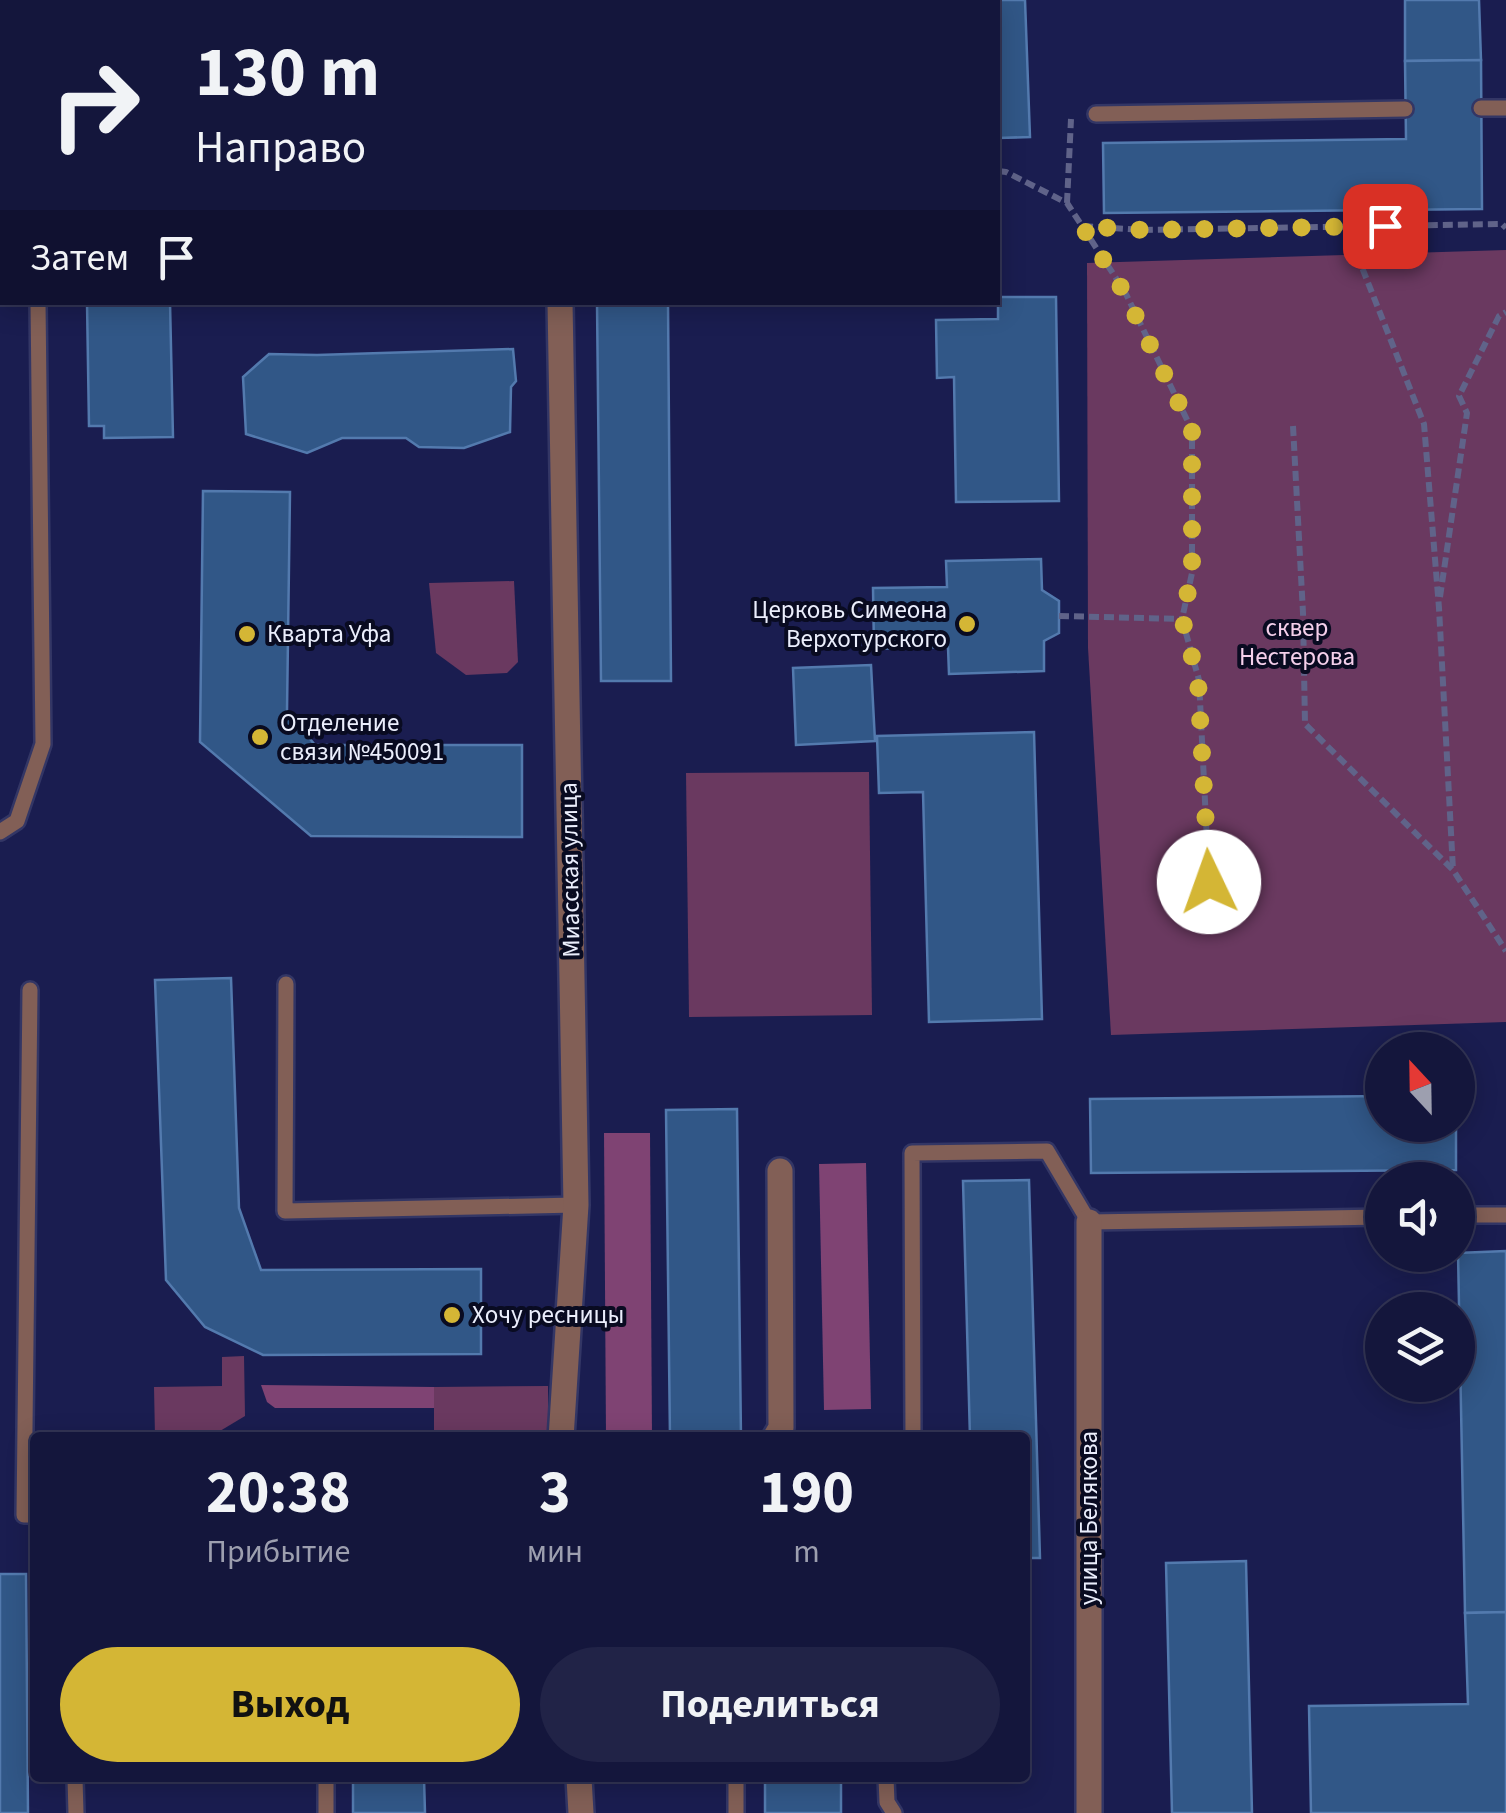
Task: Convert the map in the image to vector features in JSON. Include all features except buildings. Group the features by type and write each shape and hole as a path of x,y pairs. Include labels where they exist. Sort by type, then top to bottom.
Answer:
{"street":[{"name":"Миасская улица","path":"560,305 576,1205 561,1432"},
{"path":"779,1432 780,1171"},
{"name":"улица Белякова","path":"1088,1222 1089,1813"},
{"path":"579,1782 581,1813"}],"lane":[{"path":"1481,108 1506,108"},
{"path":"1096,114 1405,109"},
{"path":"0,832 17,821 43,744 38,305"},
{"path":"286,984 286,1211 576,1205"},
{"path":"30,990 24,1515 30,1515"},
{"path":"913,1432 912,1153 1047,1150 1088,1222 1365,1217"},
{"path":"1475,1215 1506,1214"},
{"path":"76,1782 76,1813"},
{"path":"326,1782 326,1813"},
{"path":"736,1782 736,1813"},
{"path":"886,1782 887,1802 894,1813"}],"path":[{"path":"1067,203 1072,104"},
{"path":"1000,171 1067,203 1124,292 1192,430 1192,574 1182,618 1198,680 1209,882"},
{"path":"1082,226 1144,230 1502,224 1506,228"},
{"path":"1346,227 1424,424 1453,870"},
{"path":"1438,608 1467,413 1459,396 1498,316 1506,312"},
{"path":"1293,426 1303,614 1304,724 1453,870 1506,951"},
{"path":"1060,616 1182,618"}],"green space":[{"name":"сквер Нестерова","path":"1506,250 1506,1022 1111,1035 1088,648 1087,263"},
{"path":"514,581 518,662 507,673 466,675 436,653 429,583"},
{"path":"869,772 872,1015 689,1017 686,773"},
{"path":"244,1356 245,1416 218,1432 155,1432 154,1387 222,1386 222,1357"},
{"path":"548,1386 548,1432 434,1432 434,1387"}],"shaded area":[{"path":"604,1133 650,1133 652,1432 606,1432"},
{"path":"866,1163 871,1409 824,1410 819,1164"},
{"path":"261,1385 434,1387 434,1408 275,1408 267,1402"}],"place":[{"name":"Церковь Симеона Верхотурского","path":"967,624"},
{"name":"Кварта Уфа","path":"247,634"},
{"name":"Отделение связи №450091","path":"260,737"},
{"name":"Хочу ресницы","path":"452,1315"}],"route":[{"path":"1209,882 1198,680 1182,618 1192,574 1192,430 1124,292 1082,226 1144,230 1385,226"}]}
